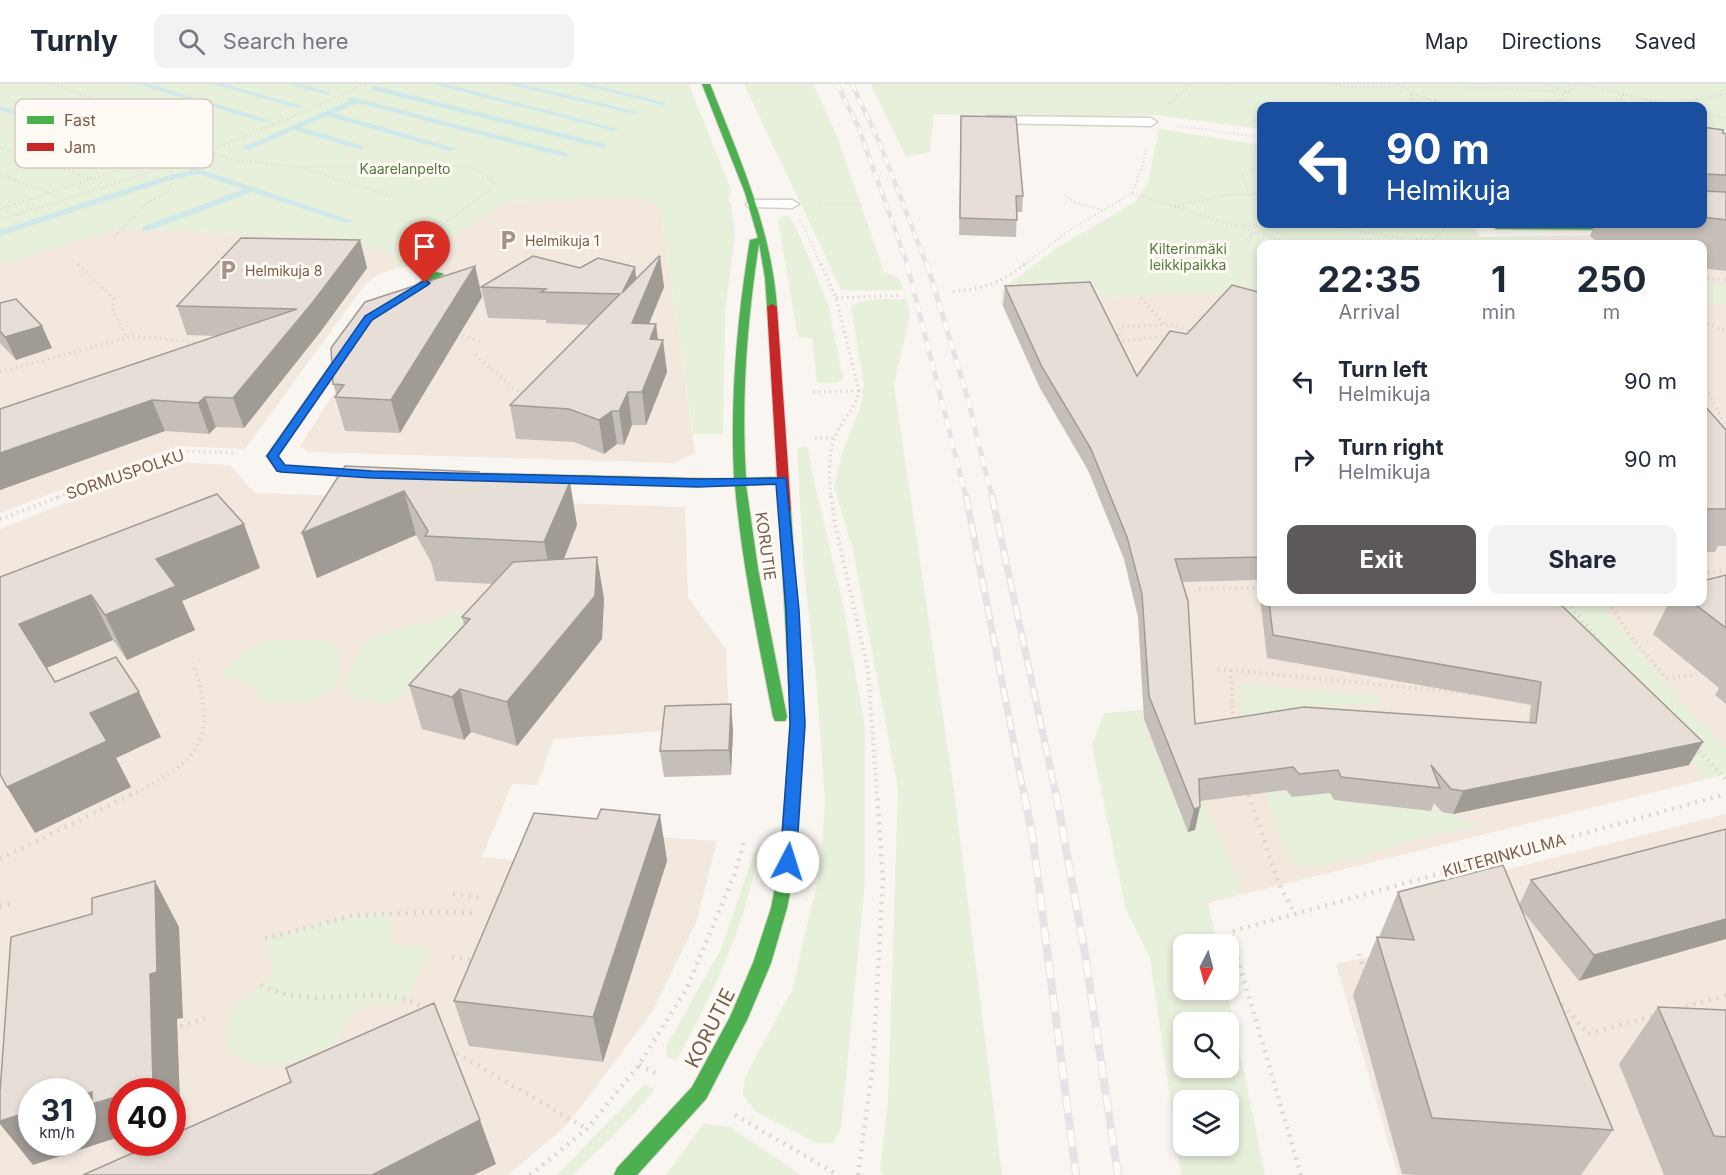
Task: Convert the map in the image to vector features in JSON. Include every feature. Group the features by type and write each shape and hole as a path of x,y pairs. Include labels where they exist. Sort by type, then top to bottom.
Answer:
{"street":[{"name":"KORUTIE","path":"624,1175 699,1093 738,1020 762,963 779,908 788,862 793,802 798,724 792,610 772,345 772,296 759,220 705,84"},
{"name":"KORUTIE","path":"759,220 740,338 738,439 740,482 761,625 778,703 793,802"},
{"path":"1692,228 1726,232"},
{"path":"439,274 369,318 272,456 281,469 413,476 698,483 782,481"}],"lane":[{"path":"988,120 1151,122"},
{"path":"753,204 792,204"}],"path":[{"path":"54,84 92,99"},
{"path":"213,148 365,84"},
{"path":"1328,84 1345,87 1569,92"},
{"path":"1395,84 1406,87 1412,94 1439,102"},
{"path":"1546,84 1569,92"},
{"path":"1545,102 1560,101 1561,97 1579,84"},
{"path":"1584,84 1653,102"},
{"path":"1412,94 1413,102"},
{"path":"1682,102 1726,94"},
{"path":"1620,102 1624,95"},
{"path":"1707,114 1726,118"},
{"path":"953,292 984,288 1006,279 1067,232 1132,193 1142,168 1151,122 1257,136"},
{"path":"0,147 15,152"},
{"path":"213,154 254,163 299,167 454,166 469,168 487,176 493,183 489,191 422,239 411,258"},
{"path":"299,167 391,195"},
{"path":"62,168 94,179"},
{"path":"0,207 4,208 51,194 126,168"},
{"path":"131,168 144,174"},
{"path":"0,219 161,168"},
{"path":"114,237 147,203 170,190 170,168"},
{"path":"1257,169 1244,176 1248,195 1257,200"},
{"path":"0,175 51,194"},
{"path":"1132,193 1282,240"},
{"path":"1174,207 1227,195 1257,194"},
{"path":"1065,195 1074,202 1104,210"},
{"path":"792,204 862,204"},
{"path":"1237,226 1257,226"},
{"path":"1341,228 1432,240 1446,228"},
{"path":"1350,228 1359,231"},
{"path":"1246,244 1253,231"},
{"path":"1437,236 1444,240"},
{"path":"78,264 114,299 112,308 126,338"},
{"path":"1707,278 1726,280"},
{"path":"858,1175 873,1064 884,879 867,669 835,524 829,480 834,438 857,401 859,391 836,298 902,295"},
{"path":"1141,298 1165,325"},
{"path":"1707,324 1726,331"},
{"path":"1176,336 1116,342 1121,326 1174,325 1196,335 1186,336"},
{"path":"463,335 483,343"},
{"path":"0,372 126,338 155,336 208,344"},
{"path":"187,350 194,342"},
{"path":"475,355 522,395"},
{"path":"1707,388 1726,428"},
{"path":"810,392 859,391"},
{"path":"812,438 813,432"},
{"name":"SORMUSPOLKU","path":"0,519 183,451 244,453"},
{"path":"1707,573 1726,570"},
{"path":"1199,588 1257,588"},
{"path":"1571,606 1608,652"},
{"path":"1612,606 1633,640 1666,678 1697,675"},
{"path":"0,859 140,790 184,763 199,745 205,722 201,688 193,663"},
{"path":"1218,669 1469,695 1480,693"},
{"path":"1231,670 1233,727"},
{"path":"1692,743 1726,779"},
{"name":"KILTERINKULMA","path":"1301,1175 1230,932 1726,794"},
{"path":"1249,795 1278,882 1295,914"},
{"path":"530,1175 587,1129 639,1065 687,988 735,873 745,835"},
{"path":"453,894 482,897"},
{"path":"0,907 11,903"},
{"path":"265,939 351,916 431,912 475,913"},
{"path":"1359,954 1366,976"},
{"path":"452,957 485,962"},
{"path":"261,985 269,991 297,997 343,998 374,993 408,998 420,1005"},
{"path":"1553,993 1588,1034 1726,995"},
{"path":"167,1031 209,1017"},
{"path":"447,1047 587,1129"},
{"path":"639,1065 699,1093 838,1175"}],"shaded area":[{"path":"640,196 661,208 695,453 674,463 309,452 300,446 373,332 434,270 416,267 443,244 508,201"},
{"path":"121,228 309,236 377,248 394,256 397,268 377,275 366,283 245,449 177,446 0,513 0,264"},
{"path":"1654,234 1726,239 1726,748 1690,712 1601,606 1707,606 1707,240 1475,240 1481,237"},
{"path":"1189,293 1229,295 1257,555 1257,606 1280,606 1619,682 1707,779 1191,907 1145,733 1138,617 1124,559 1091,476 1039,387 1001,302"},
{"path":"170,462 230,465 255,493 685,507 688,598 726,649 729,726 554,739 537,785 512,784 482,857 551,863 609,834 717,841 696,923 652,1012 568,1124 508,1175 0,1175 0,529"},
{"path":"1726,814 1726,1175 1398,1175 1336,964 1524,921 1490,874"}],"green space":[{"name":"Kaarelanpelto","path":"0,84 689,84 731,190 728,200 731,204 735,235 725,311 723,434 693,434 661,208 641,197 508,201 443,244 416,267 397,268 394,256 377,248 309,236 121,228 0,264"},
{"path":"744,84 813,84 837,136 884,272 899,278 903,290 852,291 841,289"},
{"path":"871,84 1726,84 1726,151 1707,149 1707,102 1257,102 1257,128 1156,115 1087,117 934,114 930,152 906,157"},
{"name":"Kilterinmäki leikkipaikka","path":"1159,129 1257,144 1257,228 1475,228 1480,238 1532,237 1551,240 1257,240 1257,303 1229,295 1190,293 1001,302 1002,289 1058,247 1135,202 1148,182"},
{"path":"783,216 789,216 799,234 828,304 843,379 836,383 817,383 812,338 798,337 778,220"},
{"path":"1707,285 1726,285 1726,305 1709,302"},
{"path":"906,299 910,315 894,385 955,798 1002,1175 884,1175 880,1169 888,1102 898,789 853,550 834,486 843,450 860,409 864,386 851,307 862,301"},
{"path":"804,446 808,448 842,599 865,727 865,882 841,1128 834,1143 816,1143 756,1112 743,1095 745,1077 792,990 820,871 825,801 817,687 804,572 797,449"},
{"path":"1560,606 1601,606 1690,712 1726,748 1726,774 1707,779 1619,682"},
{"path":"451,613 466,614 472,617 452,645 397,699 387,705 361,699 347,691 345,682 360,649 382,634 415,624 434,622"},
{"path":"309,640 334,644 339,654 340,679 332,689 314,700 294,703 259,701 258,692 246,682 220,674 249,649 264,641"},
{"path":"1239,683 1379,696 1380,704 1312,706 1315,716 1242,720"},
{"path":"1144,710 1145,733 1156,751 1177,804 1203,801 1244,893 1208,901 1215,934 1173,934 1173,1000 1229,1000 1232,1012 1173,1012 1173,1078 1239,1078 1239,1048 1265,1175 1181,1175 1178,1156 1239,1156 1239,1090 1173,1090 1173,1119 1150,958 1126,910 1092,746 1104,713"},
{"path":"1286,790 1292,797 1330,793 1334,800 1453,814 1459,820 1485,827 1437,833 1347,861 1313,865 1295,864 1278,831 1266,793"},
{"path":"758,849 760,853 737,932 709,998 676,1061 666,1056 667,1045 721,949 755,850"},
{"path":"384,913 390,922 393,945 430,949 413,989 403,1003 376,1004 361,1009 349,1019 331,1047 288,1064 269,1066 251,1062 230,1052 227,1029 235,1008 274,974 265,939 351,916"},
{"path":"645,1084 655,1090 612,1137 572,1175 557,1175"},
{"path":"703,1124 730,1127 801,1175 666,1175"}],"building":[{"path":"961,116 1016,117 1023,196 1016,196 1017,220 960,218"},
{"path":"1707,128 1723,130 1726,134 1726,175 1707,174"},
{"path":"1707,191 1726,192 1726,220 1707,218"},
{"path":"241,238 360,240 313,302 233,398 205,397 198,403 152,400 0,453 0,409 297,309 177,306"},
{"path":"533,256 580,268 598,258 635,267 622,293 660,257 632,323 656,324 650,339 663,340 642,392 628,392 619,411 612,411 599,420 569,409 510,405 620,294 541,292 546,289 481,287"},
{"path":"475,266 391,400 335,397 344,385 333,384 331,348 365,302"},
{"path":"1090,282 1137,376 1170,331 1187,334 1232,285 1257,292 1257,557 1175,559 1188,601 1195,724 1304,707 1536,723 1541,682 1273,635 1269,606 1562,606 1703,742 1463,791 1451,789 1431,765 1440,788 1341,777 1338,770 1299,774 1293,767 1199,779 1200,807 1194,809 1149,696 1142,594 1127,537 1091,449 1042,367 1005,286"},
{"path":"16,299 42,326 5,337 0,331 0,303"},
{"path":"1707,409 1726,430 1726,509 1707,509"},
{"path":"345,466 479,472 476,478 570,482 544,542 425,536 428,531 404,491 302,533"},
{"path":"217,494 244,524 156,559 176,586 105,615 91,595 19,624 55,682 116,657 139,692 90,713 107,741 7,787 0,774 0,577"},
{"path":"597,557 595,596 507,702 460,689 452,697 409,685 470,619 462,617 513,562"},
{"path":"1726,575 1726,628 1697,606 1707,606 1707,580"},
{"path":"731,704 729,750 660,751 665,706"},
{"path":"601,809 660,815 593,1017 454,1001 534,813 597,819"},
{"path":"1726,829 1726,919 1594,955 1531,880"},
{"path":"1503,865 1613,1130 1432,1118 1377,937 1414,940 1398,892"},
{"path":"155,881 157,972 150,974 153,1078 108,1078 108,1099 96,1103 96,1078 18,1078 18,1115 0,1121 11,937 92,914 92,898"},
{"path":"434,1003 480,1120 372,1175 83,1175 126,1156 186,1156 186,1129 291,1082 286,1068"},
{"path":"1658,1007 1726,1010 1726,1137 1714,1136"}],"waterway":[{"path":"141,84 193,99"},
{"path":"216,84 298,106"},
{"path":"292,84 328,93"},
{"path":"437,84 614,129"},
{"path":"512,84 634,112"},
{"path":"581,84 663,103"},
{"path":"375,88 602,146"},
{"path":"351,99 357,101"},
{"path":"327,114 357,101"},
{"path":"357,101 565,155"},
{"path":"213,105 266,120"},
{"path":"0,108 15,113"},
{"path":"294,127 327,114"},
{"path":"327,114 453,149"},
{"path":"245,148 294,127"},
{"path":"294,127 360,148"},
{"path":"193,170 349,221"},
{"path":"0,233 172,177 197,172"},
{"path":"145,229 250,190"}],"railway":[{"path":"837,84 858,126 908,266"},
{"path":"852,84 880,144 927,266"},
{"path":"907,264 966,497"},
{"path":"927,264 967,396 992,497"},
{"path":"966,496 1024,795"},
{"path":"992,496 1056,795"},
{"path":"1024,793 1033,840 1076,1175"},
{"path":"1056,793 1085,954 1118,1175"}],"traffic: fast":[{"path":"706,84 739,165 758,221 770,278 772,307"},
{"path":"1680,228 1726,232"},
{"path":"755,240 740,359 738,450 747,540 780,717"},
{"path":"387,475 281,469 272,456 369,318 439,274"},
{"path":"435,476 698,483 781,481"},
{"path":"624,1175 699,1093 738,1020 762,963 779,908 788,862 798,724 785,510"}],"traffic: jam":[{"path":"772,307 785,510"}],"place":[{"name":"Helmikuja 1","path":"508,240"},
{"name":"Helmikuja 8","path":"228,270"}],"route":[{"path":"425,283 369,318 272,456 281,469 372,475 698,483 782,481 798,724 788,862"}]}
